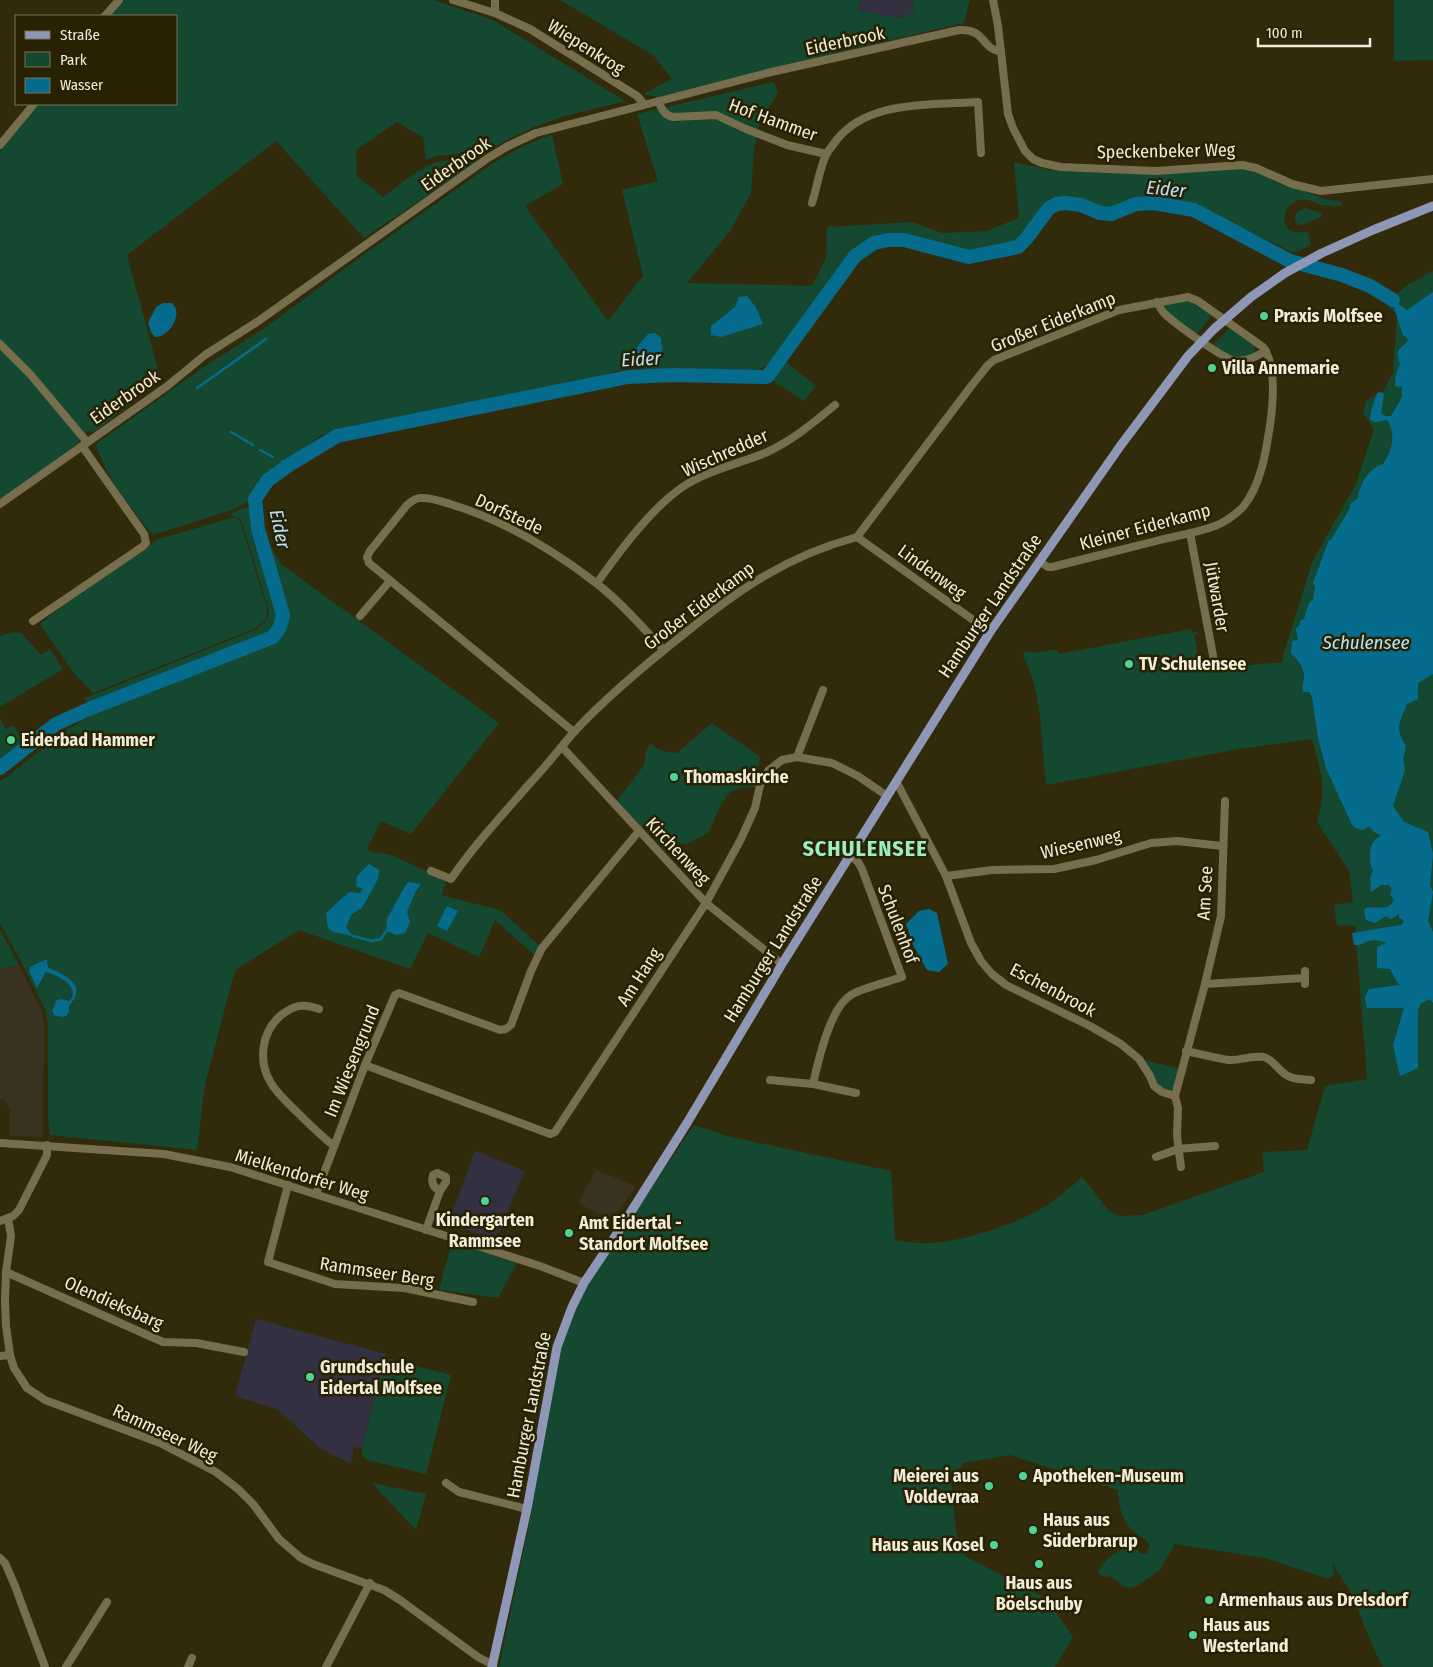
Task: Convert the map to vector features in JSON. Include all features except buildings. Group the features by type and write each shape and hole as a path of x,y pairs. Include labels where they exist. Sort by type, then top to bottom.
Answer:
{"main road":[{"name":"Hamburger Landstraße","path":"493,1666 527,1509 557,1347 568,1316 584,1283 671,1148 782,964 990,632 1127,438 1188,356 1224,319 1250,297 1300,264 1373,230 1433,206"}],"street":[{"path":"107,15 119,0"},
{"name":"Wiepenkrog","path":"453,0 495,13 530,29 637,96 644,104"},
{"path":"495,0 495,13"},
{"name":"Speckenbeker Weg","path":"993,0 998,26 1008,114 1024,151 1033,159 1042,163 1060,167 1156,171 1242,165 1256,168 1292,184 1321,191 1433,179"},
{"name":"Eiderbrook","path":"0,504 166,387 205,355 257,322 490,157 536,133 767,73 960,30 974,31 990,48 1001,51"},
{"name":"Hof Hammer","path":"658,100 667,115 716,115 787,145 826,154"},
{"name":"Hof Hammer","path":"812,203 826,154 842,133 865,118 886,111 909,106 978,102 981,153"},
{"path":"0,145 33,105"},
{"name":"Großer Eiderkamp","path":"432,871 451,879 470,852 574,732 609,697 717,606 749,584 794,559 832,544 857,537 972,385 994,360 1099,317 1119,310 1157,302 1188,297 1224,319"},
{"path":"1157,302 1165,314 1231,360 1238,362 1256,357 1266,351 1257,342 1224,319"},
{"path":"0,344 30,374 85,444 144,534 146,543 33,621"},
{"name":"Kleiner Eiderkamp","path":"1040,561 1048,567 1052,567 1216,526 1230,518 1243,506 1254,489 1267,447 1272,415 1273,386 1266,351"},
{"name":"Wischredder","path":"597,583 615,557 637,532 664,502 683,487 705,475 765,453 791,440 835,405"},
{"name":"Dorfstede","path":"574,732 368,563 367,557 381,536 414,499 437,500 463,508 530,538 597,583 622,605 664,650"},
{"name":"Jütwarder","path":"1190,533 1215,666"},
{"name":"Lindenweg","path":"857,537 990,632"},
{"path":"360,616 390,581"},
{"path":"823,690 797,757 832,763 858,776 887,796"},
{"name":"Kirchenweg","path":"562,747 706,903 782,964"},
{"name":"Am Hang","path":"365,1065 550,1134 555,1132 706,903 741,839 755,808 760,786 768,771 782,760 797,757"},
{"name":"Eschenbrook","path":"896,781 946,876 971,943 981,961 992,974 1006,985 1090,1026 1121,1044 1139,1059 1154,1086 1162,1092 1174,1096"},
{"name":"Am See","path":"1174,1096 1205,984 1221,916 1225,801"},
{"name":"Im Wiesengrund","path":"316,1194 365,1065 395,995 399,993 500,1030 506,1029 511,1025 531,971 542,948 639,831"},
{"name":"Wiesenweg","path":"946,876 992,870 1054,869 1096,860 1151,843 1177,841 1222,846"},
{"name":"Schulenhof","path":"813,1084 824,1041 841,1005 850,996 902,977 862,869 858,862 850,856"},
{"path":"1205,984 1305,978"},
{"path":"319,1009 308,1005 298,1006 288,1010 279,1018 266,1037 263,1059 265,1071 279,1093 322,1137 334,1146"},
{"path":"1186,1051 1229,1060 1238,1060 1248,1056 1265,1058 1273,1062 1290,1077 1311,1080"},
{"path":"770,1080 813,1084 856,1093"},
{"path":"1174,1096 1178,1108 1178,1150 1181,1167"},
{"name":"Mielkendorfer Weg","path":"0,1143 164,1154 230,1167 540,1266 584,1283"},
{"name":"Rammseer Weg","path":"47,1146 47,1155 19,1210 13,1216 4,1220 11,1236 6,1272 5,1300 10,1355 18,1376 27,1388 37,1396 160,1443 216,1472 238,1489 279,1539 301,1558 384,1590 493,1666"},
{"path":"1156,1157 1178,1150 1215,1146"},
{"name":"Rammseer Berg","path":"288,1185 268,1262 335,1284 404,1288 473,1302"},
{"path":"426,1230 440,1191"},
{"name":"Olendieksbarg","path":"6,1272 163,1342 196,1343 244,1352"},
{"path":"0,1356 10,1355"},
{"path":"446,1483 459,1492 527,1509"},
{"path":"0,1558 5,1563 15,1586 45,1667"},
{"path":"326,1667 370,1583"},
{"path":"66,1667 107,1602"},
{"path":"188,1667 192,1658"}],"shaded area":[{"path":"860,0 913,0 914,11 903,18 859,11"},
{"path":"19,965 41,1010 44,1025 43,1137 10,1136 10,1109 5,1100 0,1099 0,969"},
{"name":"Kindergarten Rammsee","path":"475,1151 525,1171 495,1240 448,1224"},
{"path":"596,1170 636,1186 612,1221 578,1203"},
{"name":"Grundschule Eidertal Molfsee","path":"256,1319 386,1354 362,1448 354,1447 351,1464 322,1450 277,1409 235,1396"}],"green space":[{"path":"124,0 434,0 493,20 625,101 565,116 534,127 505,141 483,155 458,154 437,156 426,160 423,137 397,122 356,150 357,176 383,197 431,164 449,160 478,161 364,238 276,141 127,255 161,380 94,432 87,431 80,438 78,444 0,500 0,151 38,105 178,105 178,15 111,15"},
{"path":"560,0 860,0 859,11 902,18 914,11 913,0 970,0 964,23 658,97 644,94 672,79 653,55"},
{"path":"1394,0 1433,0 1433,60 1394,61"},
{"path":"774,82 778,93 760,122 754,150 751,193 730,231 687,283 812,286 826,258 827,227 912,222 942,233 986,231 1019,218 1014,162 1050,170 1084,172 1156,174 1240,169 1257,173 1284,185 1324,198 1341,201 1342,206 1322,205 1305,200 1292,203 1285,214 1287,226 1291,231 1308,231 1311,245 1294,253 1196,206 1139,198 1111,210 1101,208 1082,199 1067,198 1043,206 1020,240 992,249 970,252 908,235 888,235 874,238 851,253 841,264 771,363 756,371 708,371 682,368 654,370 632,367 599,376 463,405 346,427 322,435 265,476 254,488 248,502 229,511 153,535 128,504 112,479 99,455 96,444 208,364 266,327 366,253 492,164 506,155 552,135 563,184 525,206 608,321 643,276 622,190 658,181 637,114"},
{"path":"1306,208 1321,213 1322,216 1299,225 1295,221 1296,214 1301,209"},
{"path":"1433,271 1433,1667 1383,1667 1350,1591 1332,1563 1335,1574 1328,1579 1265,1558 1175,1544 1159,1571 1137,1586 1128,1588 1112,1577 1103,1576 1098,1573 1100,1568 1117,1552 1133,1546 1141,1554 1147,1553 1150,1546 1146,1540 1129,1527 1123,1518 1118,1490 1010,1455 964,1463 951,1478 956,1532 965,1556 1047,1599 1073,1637 1055,1667 499,1667 532,1510 559,1347 584,1289 694,1125 727,1136 891,1171 895,1240 934,1243 965,1238 998,1228 1027,1216 1056,1199 1082,1177 1109,1211 1120,1216 1143,1215 1264,1172 1262,1152 1307,1150 1325,1086 1367,1079 1355,925 1337,926 1334,905 1353,902 1349,871 1317,822 1322,799 1322,780 1312,739 1239,749 1046,785 1038,701 1029,669 1023,656 1025,651 1034,653 1057,649 1059,654 1191,629 1192,633 1198,632 1198,634 1194,635 1201,670 1283,662 1282,659 1313,560 1356,484 1374,429 1363,413 1366,401 1383,392 1393,373 1397,315 1386,304 1407,285"},
{"path":"1184,300 1194,302 1212,315 1197,334 1164,310 1167,304"},
{"path":"1230,328 1254,344 1253,354 1242,358 1235,358 1213,345"},
{"path":"783,360 816,386 804,401 769,378"},
{"path":"263,504 262,532 281,564 499,723 411,834 381,821 367,849 375,853 389,854 443,879 446,884 441,895 500,910 542,948 537,957 495,920 479,957 428,933 410,969 299,930 235,970 205,1084 197,1150 50,1135 48,1117 48,1023 46,1011 0,923 0,781 55,739 55,737 92,715 85,698 257,629 265,622 268,618 268,608 241,519 230,515 240,509","holes":["363,889 362,908 352,914 346,927 352,935 333,932 328,928 349,892 360,893","47,960 48,967 67,978 76,987 77,992 75,999 69,1006 69,1012 54,1015 52,1009 54,1004 69,1001 72,998 73,992 69,984 46,972 37,988 29,971 30,967"]},
{"path":"234,517 240,521 267,608 266,620 256,628 93,693 73,672 40,624 66,603 142,552 156,540"},
{"path":"13,632 21,633 41,655 50,649 63,669 0,707 0,636"},
{"name":"Eiderbad Hammer","path":"0,719 6,729 13,725 24,742 0,759"},
{"path":"712,723 760,757 756,787 741,788 730,792 721,805 708,833 687,844 666,842 661,847 656,840 658,837 645,824 641,828 617,801 644,765 646,751 650,744 662,751 677,753"},
{"path":"0,930 19,965 0,969"},
{"path":"1139,1059 1181,1069 1175,1096 1162,1092"},
{"path":"452,1242 517,1263 498,1298 439,1290"},
{"path":"385,1358 451,1375 426,1474 367,1460 362,1455 362,1448"},
{"path":"372,1483 426,1494 416,1530"}],"water":[{"name":"Schulensee","path":"1433,292 1433,674 1418,683 1418,699 1407,704 1400,721 1400,734 1406,746 1403,759 1405,770 1393,806 1404,822 1428,832 1433,854 1430,885 1433,892 1428,921 1433,932 1433,1003 1430,999 1421,1003 1418,1010 1418,1068 1400,1076 1393,1045 1404,1008 1367,1008 1365,998 1369,989 1399,985 1390,969 1377,968 1377,947 1386,943 1373,940 1360,945 1354,945 1352,933 1401,925 1404,922 1399,918 1399,914 1391,919 1386,916 1375,923 1366,920 1364,911 1366,908 1386,907 1394,899 1390,895 1392,890 1389,885 1381,885 1371,892 1370,878 1373,871 1370,851 1375,840 1381,835 1374,832 1369,826 1363,830 1352,825 1326,768 1318,738 1312,697 1309,692 1303,692 1304,675 1302,668 1291,654 1292,641 1298,640 1296,629 1301,620 1304,619 1309,603 1313,600 1315,587 1313,583 1329,540 1331,540 1350,508 1350,504 1358,498 1360,488 1366,477 1383,464 1391,447 1392,430 1387,420 1375,422 1370,420 1377,393 1381,392 1384,394 1381,413 1385,416 1391,416 1402,397 1402,387 1395,386 1396,374 1400,364 1398,353 1399,349 1408,339 1403,335 1392,302 1393,300 1407,310"},
{"path":"747,296 755,306 763,324 721,337 711,335 711,326 735,307 739,297"},
{"path":"163,303 172,303 175,308 176,319 170,329 155,337 148,323 156,307"},
{"path":"655,333 661,338 662,352 658,361 644,361 638,358 637,347 648,334"},
{"path":"369,864 379,870 378,879 362,908 352,914 346,927 353,936 333,932 328,928 326,913 349,892 360,893 363,889 356,886 357,876"},
{"path":"409,882 421,884 407,912 410,922 405,933 397,935 386,931 387,919"},
{"path":"447,906 458,911 447,931 437,926"},
{"path":"929,909 937,913 948,964 939,972 927,970 913,945 906,924 919,911"},
{"path":"47,959 48,967 67,977 76,986 75,998 69,1006 69,1012 66,1016 54,1015 52,1010 57,1000 69,1001 72,998 72,988 69,984 46,972 37,988 29,971 30,967"}],"waterway":[{"name":"Eider","path":"0,768 56,724 89,709 273,637 280,627 283,615 258,529 255,499 268,480 337,436 628,377 673,375 767,377 855,256 874,243 888,240 904,240 969,257 1018,247 1049,208 1057,204 1081,205 1100,213 1111,214 1136,204 1154,203 1194,210 1290,261 1342,275 1370,286 1393,300"},
{"path":"197,388 266,339"},
{"path":"231,432 253,445"},
{"path":"260,450 273,457"},
{"name":"Eider","path":"282,461 289,465"},
{"path":"353,936 372,941 381,939 386,931"}],"place":[{"name":"Praxis Molfsee","path":"1264,316"},
{"name":"Villa Annemarie","path":"1212,368"},
{"name":"TV Schulensee","path":"1129,664"},
{"name":"Eiderbad Hammer","path":"11,740"},
{"name":"Thomaskirche","path":"674,777"},
{"name":"Kindergarten Rammsee","path":"485,1201"},
{"name":"Amt Eidertal - Standort Molfsee","path":"569,1233"},
{"name":"Grundschule Eidertal Molfsee","path":"310,1377"},
{"name":"Apotheken-Museum","path":"1023,1476"},
{"name":"Meierei aus Voldevraa","path":"989,1486"},
{"name":"Haus aus Süderbrarup","path":"1033,1530"},
{"name":"Haus aus Kosel","path":"994,1545"},
{"name":"Haus aus Böelschuby","path":"1039,1564"},
{"name":"Armenhaus aus Drelsdorf","path":"1209,1600"},
{"name":"Haus aus Westerland","path":"1193,1635"}],"district":[{"name":"SCHULENSEE","path":"865,848"}]}
